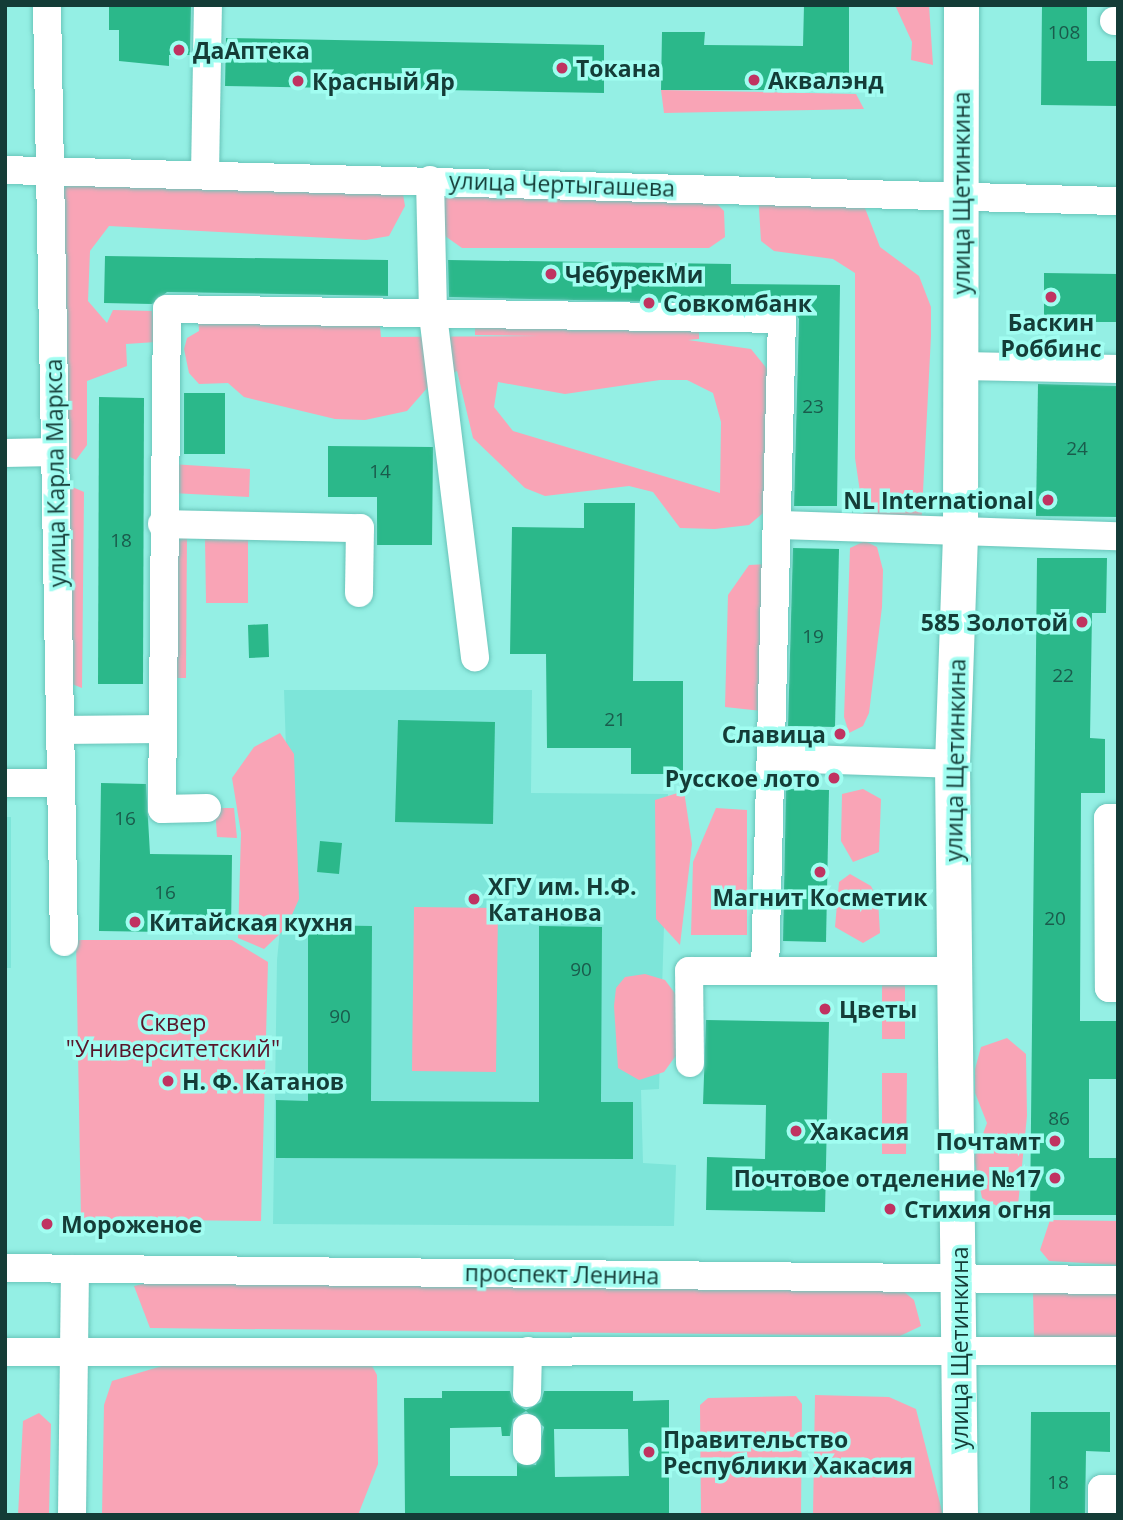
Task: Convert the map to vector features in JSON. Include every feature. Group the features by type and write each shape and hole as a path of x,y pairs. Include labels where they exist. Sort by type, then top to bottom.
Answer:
{"main road":[{"name":"улица Щетинкина","path":"960,1515 952,764 960,531 962,366 961,5"}],"street":[{"name":"улица Карла Маркса","path":"47,5 64,942"},
{"path":"205,174 208,5"},
{"name":"улица Чертыгашева","path":"5,170 1118,201"},
{"path":"430,180 433,315 475,657"},
{"path":"207,808 162,809 162,524 167,309 782,319 774,758 765,971"},
{"path":"962,366 1118,369"},
{"path":"5,453 54,452"},
{"path":"162,524 360,528 359,593"},
{"path":"780,524 1118,536"},
{"path":"60,730 162,729"},
{"path":"774,758 952,764"},
{"path":"5,783 61,783"},
{"path":"1118,818 1108,818 1109,988 1118,988"},
{"path":"690,1063 689,971 954,971"},
{"name":"проспект Ленина","path":"5,1268 1118,1280"},
{"path":"72,1515 75,1269"},
{"path":"5,1352 960,1349 1118,1351"},
{"path":"527,1393 528,1351"},
{"path":"1102,1515 1102,1489 1118,1489"}],"shaded area":[{"name":"ХГУ им. Н.Ф. Катанова","path":"284,690 532,690 531,793 668,794 659,1089 641,1090 643,1163 676,1165 674,1226 273,1224 277,960 289,838"},
{"path":"5,817 11,817 11,968 5,968"}],"green space":[{"path":"895,5 929,5 933,65 911,60 912,42"},
{"path":"661,90 856,94 864,109 664,113"},
{"path":"62,183 402,188 405,206 389,236 366,240 109,226 90,251 88,301 107,323 113,310 152,311 156,342 126,344 127,366 87,381 87,445 76,460 62,453"},
{"path":"454,191 708,195 724,211 725,237 709,248 462,248 438,231 444,197"},
{"path":"758,193 863,203 880,247 919,276 931,307 921,531 864,519 855,458 855,273 833,259 774,251 761,241"},
{"path":"198,313 379,315 381,337 541,336 475,335 475,327 699,330 699,339 688,340 751,349 772,375 775,503 749,525 715,529 680,528 653,492 629,486 545,496 525,488 473,438 457,371 429,386 407,411 365,420 335,419 244,397 228,383 199,384 189,373 184,349 187,338 199,331","holes":["660,380 687,380 713,393 721,422 720,493 513,431 494,407 498,382 565,394"]},
{"path":"171,464 250,469 249,497 172,493"},
{"path":"70,486 84,492 82,688 72,684 63,494"},
{"path":"187,531 186,678 172,678 172,532"},
{"path":"205,537 248,537 248,603 206,603"},
{"path":"865,541 877,547 883,570 882,607 869,713 863,726 849,733 844,717 850,548"},
{"path":"768,564 762,711 725,707 728,595 749,565"},
{"path":"280,733 294,754 299,899 286,928 264,949 238,938 241,833 232,778 254,747"},
{"path":"863,789 881,799 879,852 853,862 841,841 842,794"},
{"path":"684,791 692,844 680,945 656,919 655,800"},
{"path":"215,808 234,808 237,838 217,837"},
{"path":"716,808 747,810 747,935 691,935 693,862"},
{"path":"850,874 871,886 878,900 880,933 863,943 835,927 839,882"},
{"path":"414,907 498,908 496,1072 412,1071"},
{"name":"Сквер \"Университетский\"","path":"76,940 232,940 268,962 261,1221 81,1219"},
{"path":"645,974 665,980 677,996 680,1050 664,1072 639,1080 618,1068 614,1006 616,988 625,977"},
{"path":"882,979 905,979 905,1039 882,1039"},
{"path":"1007,1038 1026,1054 1027,1116 1018,1205 1001,1208 982,1198 974,1158 987,1123 975,1093 975,1069 981,1047"},
{"path":"882,1073 907,1073 906,1154 882,1154"},
{"path":"1050,1220 1118,1221 1118,1265 1049,1261 1040,1250"},
{"path":"158,1280 903,1291 914,1300 921,1326 900,1336 150,1328 134,1286"},
{"path":"1033,1290 1118,1290 1118,1339 1034,1338"},
{"path":"175,1362 371,1364 377,1375 378,1464 358,1515 102,1515 104,1405 112,1381"},
{"path":"815,1395 889,1397 916,1409 943,1515 813,1515"},
{"path":"796,1396 802,1404 801,1515 701,1515 700,1405 708,1398"},
{"path":"39,1413 51,1424 49,1515 18,1515 23,1421"}],"building":[{"path":"109,5 191,7 190,55 169,55 169,66 119,61 119,30 109,30"},
{"path":"804,5 849,5 849,90 661,90 662,32 705,32 704,45 803,46"},
{"path":"1042,5 1087,5 1087,61 1118,61 1118,106 1041,105"},
{"path":"226,38 604,45 604,93 225,86"},
{"path":"105,256 388,260 388,296 167,292 152,304 104,303"},
{"path":"448,260 731,264 731,284 840,285 837,506 794,506 799,319 791,305 449,297"},
{"path":"1044,273 1118,274 1118,322 1081,322 1081,334 1044,334"},
{"path":"1038,384 1118,386 1118,517 1036,516"},
{"path":"184,393 225,393 225,454 184,454"},
{"path":"99,397 144,398 143,684 98,684"},
{"path":"328,446 433,447 432,545 377,545 377,497 328,497"},
{"path":"584,503 635,503 633,681 683,681 683,774 631,774 631,748 547,748 546,654 510,654 512,527 584,528"},
{"path":"793,548 839,549 835,727 788,726"},
{"path":"1037,558 1107,558 1106,613 1092,613 1090,738 1105,739 1105,793 1081,793 1080,1021 1118,1021 1118,1079 1089,1079 1089,1158 1118,1158 1118,1215 1030,1215"},
{"path":"268,624 269,657 249,658 248,625"},
{"path":"398,720 495,722 493,824 395,822"},
{"path":"101,783 146,784 150,854 232,855 231,933 99,931"},
{"path":"786,789 829,790 826,942 783,941"},
{"path":"320,841 342,843 339,874 317,872"},
{"path":"308,925 372,926 371,1101 539,1102 539,926 602,927 601,1102 633,1102 633,1159 276,1158 276,1100 308,1101"},
{"name":"Хакасия","path":"706,1020 829,1022 825,1212 706,1210 707,1157 765,1159 766,1105 703,1104"},
{"name":"Правительство Республики Хакасия","path":"442,1391 510,1391 513,1402 526,1410 541,1402 544,1391 633,1391 633,1401 669,1400 669,1515 405,1515 404,1398 442,1398","holes":["526,1411 544,1427 536,1465 517,1463 517,1476 450,1476 450,1428 501,1427 502,1436 510,1436 513,1419","554,1429 628,1429 629,1476 555,1477"]},
{"path":"1031,1412 1110,1412 1110,1452 1086,1451 1085,1515 1030,1515"}],"place":[{"name":"ДаАптека","path":"179,50"},
{"name":"Токана","path":"562,68"},
{"name":"Аквалэнд","path":"754,80"},
{"name":"Красный Яр","path":"298,81"},
{"name":"ЧебурекМи","path":"551,274"},
{"name":"Баскин Роббинс","path":"1051,297"},
{"name":"Совкомбанк","path":"649,303"},
{"name":"NL International","path":"1048,500"},
{"name":"585 Золотой","path":"1082,622"},
{"name":"Славица","path":"840,734"},
{"name":"Русское лото","path":"834,778"},
{"name":"Магнит Косметик","path":"820,872"},
{"name":"ХГУ им. Н.Ф. Катанова","path":"474,899"},
{"name":"Китайская кухня","path":"135,922"},
{"name":"Цветы","path":"825,1009"},
{"name":"Н. Ф. Катанов","path":"168,1081"},
{"name":"Хакасия","path":"796,1131"},
{"name":"Почтамт","path":"1055,1141"},
{"name":"Почтовое отделение №17","path":"1055,1178"},
{"name":"Стихия огня","path":"890,1209"},
{"name":"Мороженое","path":"47,1224"},
{"name":"Правительство Республики Хакасия","path":"649,1452"}]}
